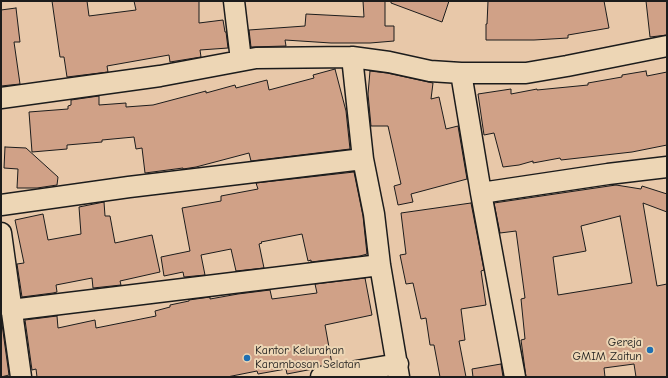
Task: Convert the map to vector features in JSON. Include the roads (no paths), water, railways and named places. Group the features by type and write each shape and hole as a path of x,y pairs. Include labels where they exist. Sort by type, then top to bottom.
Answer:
{"street":[{"path":"234,1 241,60"},
{"path":"1,98 160,76 256,58 352,57 389,62 430,71 460,73 526,73 667,46"},
{"path":"321,377 399,371 380,265 374,214 363,159 352,57"},
{"path":"460,73 515,377"},
{"path":"1,205 129,187 363,159"},
{"path":"481,193 608,174 667,167"},
{"path":"1,233 4,275 21,377"},
{"path":"11,310 380,265"}],"place":[{"name":"Gereja GMIM Zaitun","path":"650,350"},
{"name":"Kantor Kelurahan Karambosan Selatan","path":"247,358"}]}
